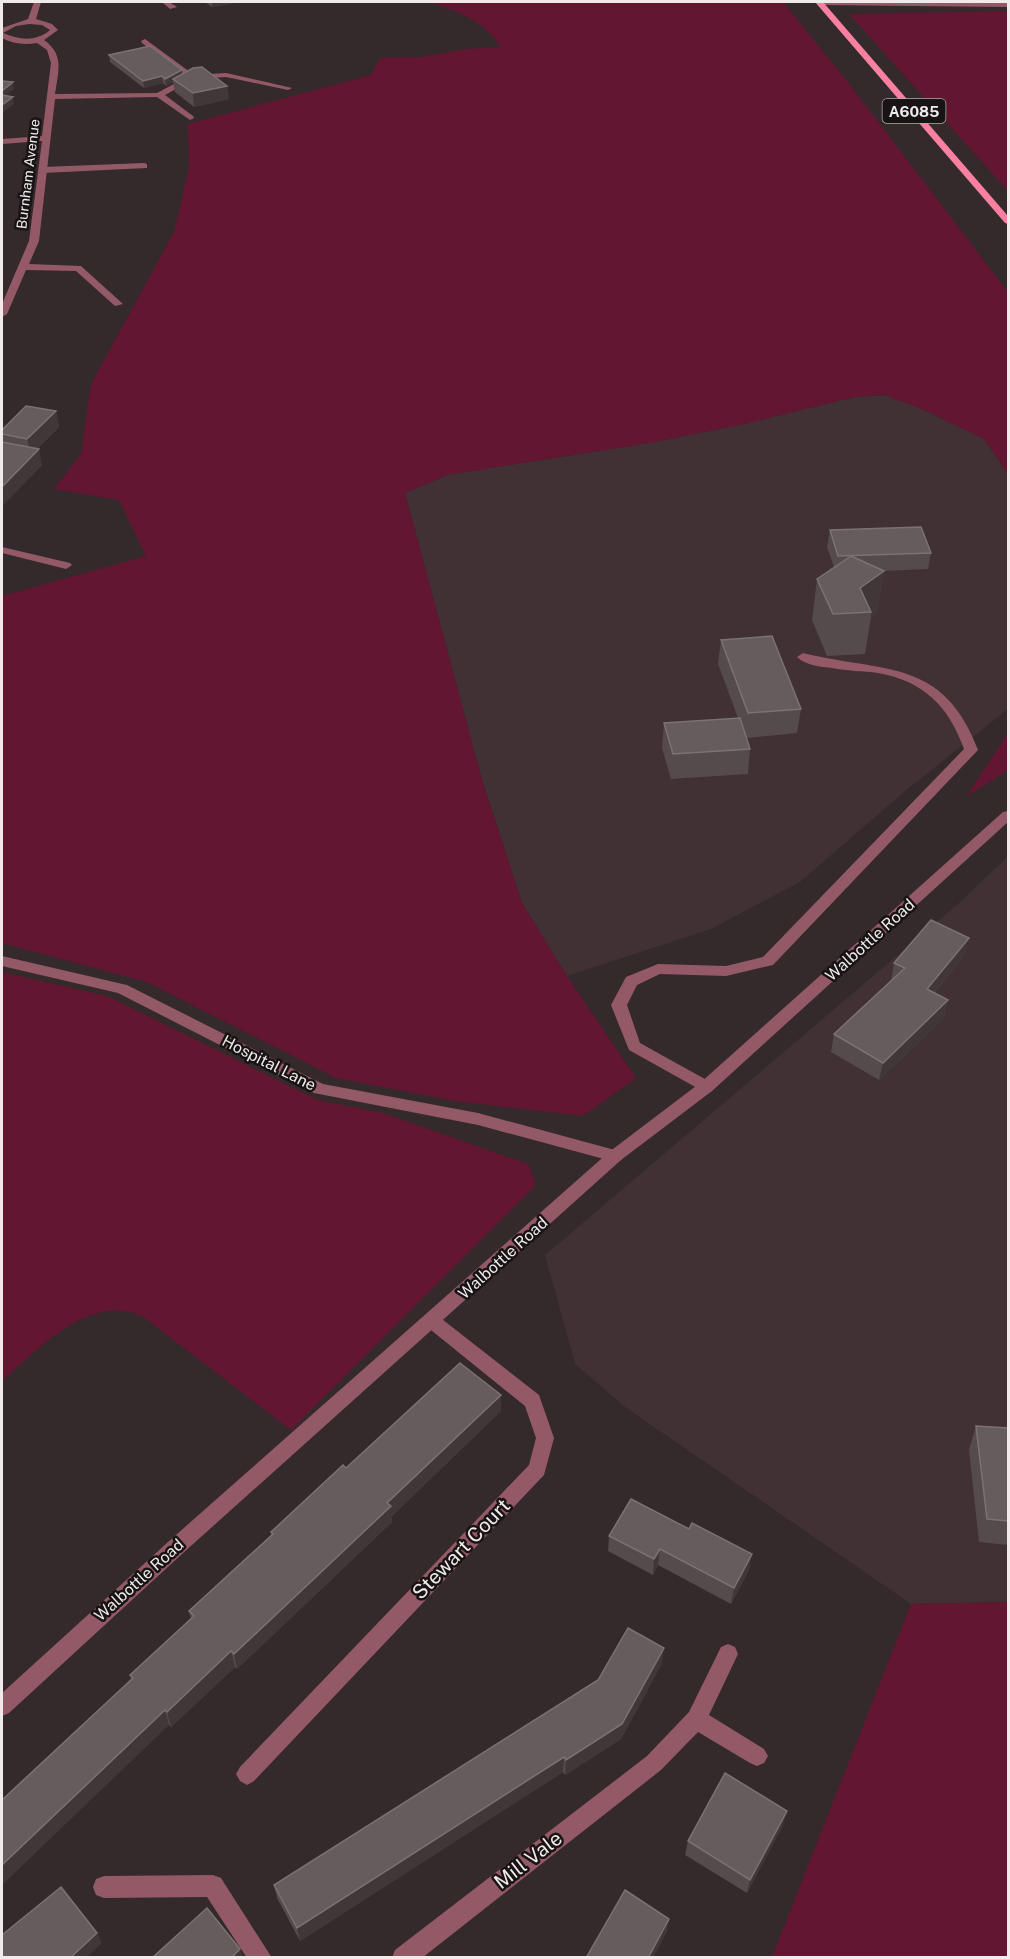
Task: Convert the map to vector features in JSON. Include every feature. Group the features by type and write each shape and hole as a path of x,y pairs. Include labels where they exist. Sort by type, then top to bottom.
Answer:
{"main road":[{"name":"A6085","path":"819,2 1008,221"}],"street":[{"path":"30,22 37,2"},
{"path":"165,2 173,7"},
{"path":"819,2 1008,5"},
{"path":"30,22 48,24 54,30 46,37 37,39 12,40 2,33 14,24 30,22"},
{"name":"Burnham Avenue","path":"2,314 34,240 43,170 55,63 51,49 37,39"},
{"path":"145,41 192,77"},
{"path":"52,97 159,95 192,77 226,75 288,88"},
{"path":"159,95 190,118"},
{"path":"2,141 46,138"},
{"path":"43,170 144,165"},
{"path":"22,267 78,268 118,304"},
{"path":"2,550 66,565"},
{"path":"706,1087 634,1046 619,1005 631,981 658,969 726,971 768,961 971,750 960,723 944,701 916,682 878,670 819,664 803,657"},
{"name":"Walbottle Road","path":"2,1706 175,1548 615,1156 706,1087 1008,815"},
{"name":"Hospital Lane","path":"2,961 122,989 320,1089 478,1119 615,1156"},
{"name":"Stewart Court","path":"247,1774 537,1470 545,1438 533,1401 432,1321"},
{"name":"Mill Vale","path":"403,1958 654,1763 696,1719 728,1654"},
{"path":"696,1719 757,1756"},
{"path":"104,1887 213,1886 261,1958"}],"shaded area":[{"path":"430,2 783,2 847,81 1008,292 1008,474 984,439 924,410 885,395 855,397 744,424 649,443 447,475 405,493 482,780 522,903 567,976 636,1078 583,1116 455,1101 336,1078 147,982 2,943 2,596 146,556 119,500 54,489 81,454 91,384 174,232 189,168 188,124 371,75 380,58 422,57 466,49 500,47 487,30 479,24 460,13"},
{"path":"1008,11 1008,191 849,14"},
{"path":"886,395 924,410 984,439 1008,474 1008,709 904,792 800,882 711,929 567,976 522,903 482,780 405,493 447,475 649,443 744,424 855,397"},
{"path":"1008,733 1008,770 966,797"},
{"path":"1008,856 1008,1602 911,1604 625,1407 575,1364 545,1255 960,902"},
{"path":"2,972 107,996 318,1100 383,1113 528,1164 536,1185 291,1430 142,1316 122,1311 103,1312 84,1318 66,1328 48,1340 2,1381"},
{"path":"1008,1602 1008,1957 772,1957 911,1604"}],"building":[{"path":"150,46 182,70 165,79 162,76 143,81 109,55"},
{"path":"202,67 227,86 193,93 173,79 193,68"},
{"path":"2,81 13,82 2,91"},
{"path":"2,95 13,97 2,105"},
{"path":"26,406 56,411 27,439 2,434 2,430"},
{"path":"2,442 39,449 2,487"},
{"path":"921,527 931,553 838,556 830,530"},
{"path":"851,556 884,571 860,588 871,612 833,614 817,579"},
{"path":"772,636 801,709 748,713 721,640"},
{"path":"740,718 750,749 673,754 664,723"},
{"path":"931,920 969,938 927,989 948,1000 883,1063 834,1034 905,968 894,963"},
{"path":"460,1363 501,1395 387,1503 391,1506 318,1575 234,1654 231,1651 167,1712 165,1710 2,1865 2,1800 133,1678 130,1675 194,1616 189,1611 273,1534 271,1532 343,1465 346,1468"},
{"path":"976,1426 1008,1428 1008,1521 987,1519"},
{"path":"631,1499 689,1529 692,1523 752,1554 734,1588 660,1549 654,1559 609,1536"},
{"path":"628,1628 664,1648 622,1724 566,1760 564,1757 297,1928 274,1885 598,1680"},
{"path":"725,1773 787,1811 750,1880 688,1841"},
{"path":"61,1887 97,1933 70,1958 2,1958 2,1935"},
{"path":"625,1890 669,1919 648,1958 586,1958"},
{"path":"207,1908 240,1949 231,1958 152,1958"}]}
